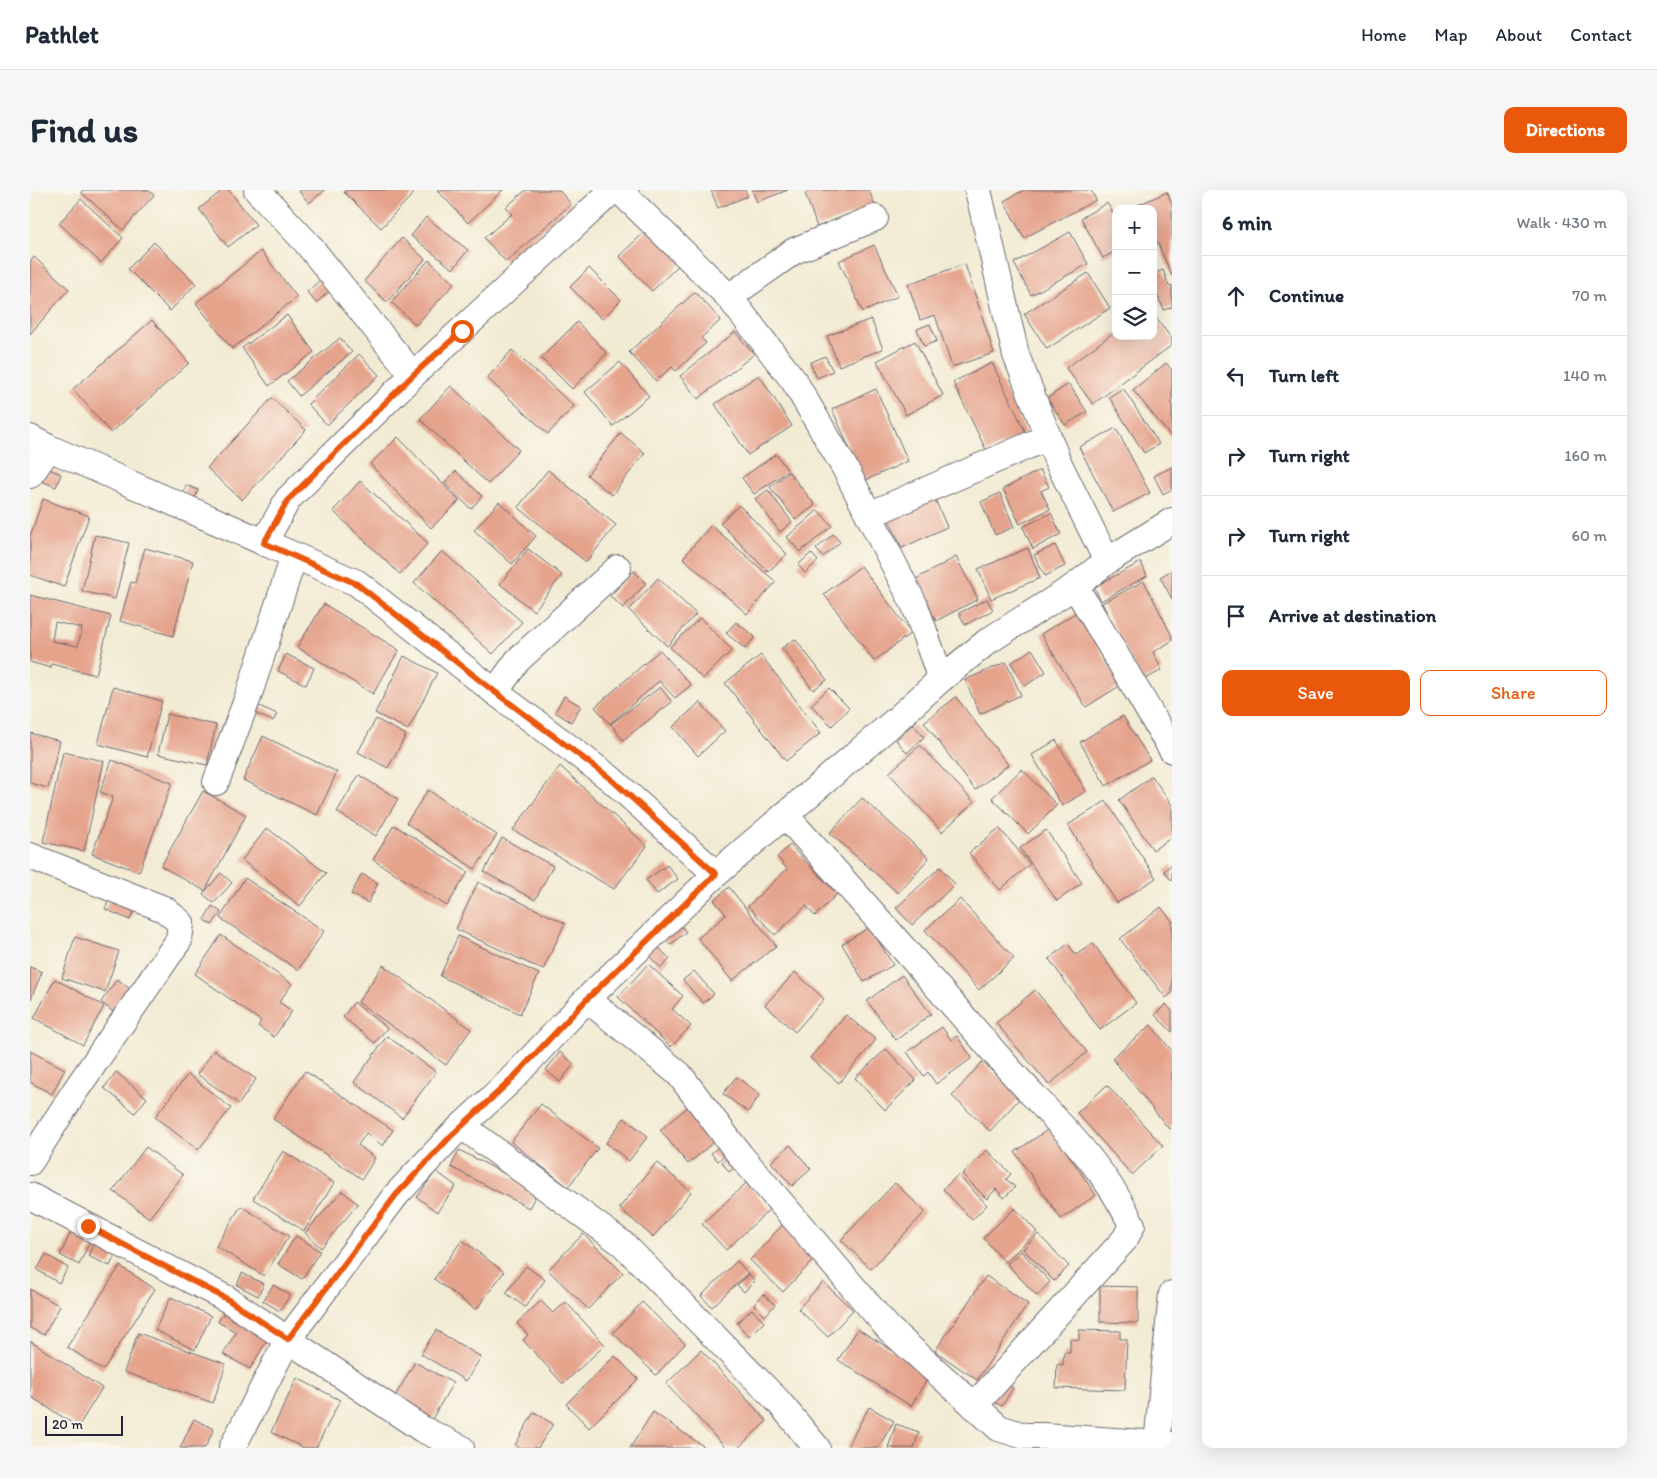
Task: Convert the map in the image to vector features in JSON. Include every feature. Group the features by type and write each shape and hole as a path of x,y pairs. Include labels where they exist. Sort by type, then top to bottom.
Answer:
{"street":[{"path":"257,190 306,242 413,375"},
{"path":"978,190 1016,355 1058,462 1107,561"},
{"path":"264,543 288,500 413,375 605,193 730,297 794,381 846,470 915,606 941,680"},
{"path":"730,297 794,251 875,218"},
{"path":"869,514 1048,437"},
{"path":"30,475 40,443 357,584 495,692 611,779 716,874"},
{"path":"232,1448 288,1339 396,1195 462,1126 510,1081 587,999 716,874 988,641 1075,586 1107,561 1172,521"},
{"path":"216,782 248,697 294,556"},
{"path":"495,692 518,660 618,568"},
{"path":"1075,586 1172,750"},
{"path":"785,815 1010,1070 1075,1140 1120,1200 1132,1225 1125,1238 974,1406"},
{"path":"30,856 164,910 181,923 179,940 75,1091 30,1162"},
{"path":"587,999 679,1074 740,1155 889,1328 999,1428 1044,1442 1164,1444 1172,1294"},
{"path":"462,1126 623,1244 778,1401 817,1448"},
{"path":"30,1196 227,1299 422,1429 461,1448"}],"building":[{"path":"83,190 148,190 154,195 123,230 81,192"},
{"path":"223,190 229,190 256,225 228,247 199,209"},
{"path":"298,190 325,190 309,203"},
{"path":"346,190 410,190 414,193 381,228 344,192"},
{"path":"437,190 503,190 468,223"},
{"path":"526,190 559,190 571,204 506,262 484,238 512,214 506,207"},
{"path":"711,190 745,190 748,196 718,208"},
{"path":"752,190 788,190 757,202"},
{"path":"813,190 869,190 875,206 817,227 805,193"},
{"path":"1024,190 1091,190 1096,200 1024,238 1004,201"},
{"path":"1167,192 1172,204 1172,276 1157,241 1157,205 1138,205"},
{"path":"81,199 123,238 101,263 59,223"},
{"path":"1107,203 1112,211 1112,253 1103,258 1081,218"},
{"path":"426,217 468,250 453,269 411,236"},
{"path":"651,226 683,261 652,291 619,256"},
{"path":"1070,232 1088,264 1031,295 1014,263"},
{"path":"402,238 425,259 387,302 364,281"},
{"path":"154,242 196,284 170,311 128,269"},
{"path":"874,245 898,296 863,312 839,261"},
{"path":"261,251 297,297 232,349 196,303"},
{"path":"34,257 69,289 30,334 30,262"},
{"path":"429,260 454,284 416,325 391,302"},
{"path":"965,264 994,353 952,367 935,315 920,320 908,284"},
{"path":"589,268 621,300 602,319 570,287"},
{"path":"1163,270 1169,286 1172,285 1172,307 1164,310 1157,295 1157,272"},
{"path":"1088,273 1110,308 1047,349 1024,314"},
{"path":"321,279 331,290 316,303 307,292"},
{"path":"695,292 721,320 701,338 706,343 676,371 672,367 656,381 629,352"},
{"path":"287,315 314,352 269,386 242,348"},
{"path":"871,319 883,349 839,366 827,336"},
{"path":"1157,319 1172,339 1172,345 1093,404 1066,368 1112,334 1112,340 1157,340"},
{"path":"152,320 189,363 111,433 73,389"},
{"path":"577,322 607,353 572,389 541,358"},
{"path":"930,324 937,341 924,346 917,329"},
{"path":"735,332 754,354 698,399 680,376"},
{"path":"340,338 352,352 299,396 287,381"},
{"path":"915,341 943,395 906,415 877,361"},
{"path":"512,350 574,406 548,434 487,378"},
{"path":"359,354 379,375 327,425 308,404"},
{"path":"825,356 833,371 817,378 810,363"},
{"path":"620,362 649,396 613,426 585,392"},
{"path":"992,363 1026,433 987,452 953,382"},
{"path":"1166,363 1172,370 1172,438 1133,390"},
{"path":"759,375 792,426 748,455 715,404"},
{"path":"1069,384 1087,412 1065,425 1047,398"},
{"path":"451,386 519,450 488,484 420,419"},
{"path":"1123,388 1159,444 1144,453 1109,397"},
{"path":"876,389 908,461 864,481 832,409"},
{"path":"272,398 306,430 242,500 207,468"},
{"path":"1116,428 1150,493 1113,512 1079,447"},
{"path":"621,433 645,453 612,495 587,475"},
{"path":"398,437 459,501 431,528 370,464"},
{"path":"776,454 788,471 754,494 742,478"},
{"path":"1172,467 1172,489 1163,494 1154,476"},
{"path":"46,468 61,474 56,487 41,481"},
{"path":"548,470 616,525 586,562 518,507"},
{"path":"1040,470 1049,487 1041,491 1050,509 1020,524 1003,489"},
{"path":"456,471 482,496 471,509 444,483"},
{"path":"789,472 815,505 796,520 770,487"},
{"path":"360,481 428,543 400,574 333,511"},
{"path":"186,485 198,490 195,498 183,493"},
{"path":"768,490 792,522 780,532 755,499"},
{"path":"1000,493 1014,527 995,535 981,502"},
{"path":"934,497 947,527 902,548 888,518"},
{"path":"43,499 89,516 64,587 30,575 30,536"},
{"path":"499,502 536,536 512,564 474,530"},
{"path":"739,505 787,554 768,572 720,523"},
{"path":"818,510 832,526 800,552 787,537"},
{"path":"1051,513 1061,534 1033,549 1023,527"},
{"path":"711,525 776,582 747,614 683,558"},
{"path":"833,534 840,542 823,557 816,549"},
{"path":"95,535 129,543 115,599 82,591"},
{"path":"1055,545 1065,566 1045,576 1034,555"},
{"path":"145,548 193,561 173,636 120,621 131,582 135,583"},
{"path":"1028,548 1040,578 991,599 978,569"},
{"path":"528,549 562,575 534,611 500,584"},
{"path":"442,551 522,622 493,654 414,583"},
{"path":"811,553 818,561 805,573 798,565"},
{"path":"956,557 978,599 936,621 914,580"},
{"path":"1141,562 1147,576 1101,601 1094,587"},
{"path":"861,566 911,633 874,661 824,594"},
{"path":"1172,570 1172,599 1160,577"},
{"path":"634,571 646,583 623,608 610,596"},
{"path":"658,578 696,614 667,646 629,610"},
{"path":"1144,581 1172,636 1172,641 1153,652 1162,670 1142,681 1102,603"},
{"path":"30,595 111,616 96,675 51,664 51,668 30,662","holes":["55,622 82,628 78,646 52,641"]},
{"path":"987,599 993,610 965,625 959,613"},
{"path":"324,604 399,650 373,694 297,647"},
{"path":"1077,612 1121,685 1086,707 1041,634"},
{"path":"700,618 732,650 703,679 670,647"},
{"path":"736,622 755,637 745,649 726,633"},
{"path":"795,639 827,680 813,690 782,648"},
{"path":"1032,649 1046,672 1025,686 1011,663"},
{"path":"660,650 691,685 675,698 659,681 610,724 595,707"},
{"path":"286,654 314,668 306,685 278,671"},
{"path":"761,655 821,733 786,761 725,683"},
{"path":"404,656 437,673 408,730 375,713"},
{"path":"1006,662 1021,695 980,714 965,680"},
{"path":"113,687 162,701 147,757 98,744"},
{"path":"660,687 672,702 623,740 611,724"},
{"path":"829,688 849,708 832,726 811,705"},
{"path":"564,696 581,706 571,722 555,712"},
{"path":"956,697 1008,765 975,790 924,722"},
{"path":"700,702 725,731 698,756 673,727"},
{"path":"257,705 277,714 273,721 254,713"},
{"path":"167,714 216,725 207,765 158,754"},
{"path":"1123,716 1150,760 1106,786 1080,742"},
{"path":"376,719 406,735 388,768 358,752"},
{"path":"913,724 924,737 907,753 896,740"},
{"path":"30,733 60,741 48,788 30,783"},
{"path":"263,736 337,772 317,815 243,780"},
{"path":"1056,740 1086,791 1062,806 1032,755"},
{"path":"920,745 974,802 942,832 889,773"},
{"path":"63,752 104,761 84,851 43,842"},
{"path":"112,760 172,783 139,872 92,854 113,797 100,792"},
{"path":"560,766 647,846 614,889 513,830"},
{"path":"1022,769 1057,805 1028,834 992,798"},
{"path":"359,775 398,799 376,836 337,812"},
{"path":"1152,776 1172,805 1172,837 1153,850 1119,800"},
{"path":"428,790 497,835 475,869 406,823"},
{"path":"203,791 246,815 205,891 161,866"},
{"path":"862,798 929,858 898,893 830,833"},
{"path":"1106,801 1156,878 1117,903 1068,825"},
{"path":"394,825 468,872 447,906 373,860"},
{"path":"267,828 326,873 300,906 242,860"},
{"path":"999,828 1030,864 1000,890 969,853"},
{"path":"1046,830 1082,883 1057,901 1020,848"},
{"path":"502,838 553,866 535,900 484,872"},
{"path":"790,845 837,894 815,916 806,906 775,935 748,906 787,869 777,857"},
{"path":"1172,864 1172,881 1164,871"},
{"path":"667,865 678,879 657,894 646,880"},
{"path":"940,867 955,884 912,925 896,908"},
{"path":"221,873 232,883 214,903 203,894"},
{"path":"362,874 378,883 368,903 351,894"},
{"path":"245,878 324,931 298,970 220,918"},
{"path":"478,882 565,923 543,970 456,929"},
{"path":"729,887 776,946 732,981 698,938 726,915 714,900"},
{"path":"110,898 135,908 130,920 105,909"},
{"path":"960,899 1014,958 979,990 925,930"},
{"path":"212,906 221,912 212,925 204,920"},
{"path":"1161,907 1172,921 1172,993 1166,998 1120,939"},
{"path":"679,923 686,932 670,945 663,937"},
{"path":"870,927 893,965 864,982 842,944"},
{"path":"221,935 292,984 279,1002 292,1011 274,1037 258,1026 261,1021 195,974"},
{"path":"458,936 539,974 520,1014 440,976"},
{"path":"75,937 119,951 105,992 62,978"},
{"path":"654,943 670,959 661,968 645,952"},
{"path":"1093,943 1136,1003 1100,1030 1049,959 1068,944 1076,955"},
{"path":"648,964 683,996 672,1009 691,1026 671,1047 618,997"},
{"path":"383,965 471,1029 446,1065 358,1002"},
{"path":"30,967 42,972 30,1001"},
{"path":"694,971 714,994 703,1003 683,980"},
{"path":"795,972 824,999 795,1032 765,1005"},
{"path":"902,975 931,1014 896,1040 867,1001"},
{"path":"55,979 104,1006 83,1045 34,1018"},
{"path":"117,979 130,989 113,1012 101,1002"},
{"path":"1035,990 1087,1052 1049,1085 996,1023"},
{"path":"354,1002 387,1028 375,1043 343,1017"},
{"path":"1166,1004 1172,1011 1172,1032 1155,1015"},
{"path":"846,1015 876,1040 839,1083 810,1058"},
{"path":"1151,1025 1172,1051 1172,1126 1169,1129 1112,1058"},
{"path":"942,1027 951,1040 957,1036 972,1058 936,1084 928,1072 924,1076 907,1052"},
{"path":"387,1036 436,1072 402,1118 354,1082"},
{"path":"886,1049 916,1080 885,1110 855,1078"},
{"path":"214,1050 256,1079 239,1104 197,1074"},
{"path":"30,1051 65,1069 52,1094 30,1082"},
{"path":"560,1052 574,1064 560,1082 546,1070"},
{"path":"982,1062 1021,1097 990,1131 952,1096"},
{"path":"305,1071 393,1130 383,1146 366,1133 358,1145 375,1158 362,1179 273,1119"},
{"path":"116,1072 147,1098 135,1113 104,1088"},
{"path":"188,1074 231,1108 198,1150 155,1117"},
{"path":"736,1077 760,1094 748,1112 723,1094"},
{"path":"1107,1085 1163,1146 1132,1175 1077,1113"},
{"path":"541,1104 598,1148 568,1187 511,1142"},
{"path":"688,1107 716,1140 688,1164 660,1130"},
{"path":"624,1118 648,1136 629,1161 606,1143"},
{"path":"1050,1128 1096,1195 1061,1219 1015,1152"},
{"path":"726,1141 732,1149 718,1161 711,1153"},
{"path":"790,1145 811,1169 792,1186 771,1162"},
{"path":"146,1147 183,1175 149,1218 113,1191"},
{"path":"459,1150 538,1191 529,1208 451,1167"},
{"path":"987,1150 1011,1174 1006,1179 1015,1187 1004,1198 996,1189 987,1199 962,1174"},
{"path":"283,1151 334,1183 304,1231 253,1199"},
{"path":"734,1152 742,1162 729,1172 722,1162"},
{"path":"657,1162 691,1192 653,1237 619,1208"},
{"path":"436,1171 456,1186 437,1212 417,1197"},
{"path":"958,1175 987,1205 972,1220 943,1189"},
{"path":"746,1183 770,1209 726,1250 702,1224"},
{"path":"895,1183 925,1212 871,1269 841,1240"},
{"path":"342,1191 358,1204 321,1248 305,1233"},
{"path":"241,1206 289,1236 264,1276 216,1246"},
{"path":"1015,1208 1037,1232 1005,1262 983,1238"},
{"path":"786,1221 820,1253 783,1292 750,1260"},
{"path":"73,1228 92,1237 79,1265 60,1255"},
{"path":"583,1234 623,1273 588,1309 548,1270"},
{"path":"1038,1234 1069,1266 1054,1281 1023,1249"},
{"path":"296,1236 320,1251 302,1279 278,1264"},
{"path":"95,1240 117,1250 110,1266 88,1256"},
{"path":"462,1240 504,1272 476,1310 434,1279"},
{"path":"1021,1251 1050,1282 1037,1296 1007,1264"},
{"path":"46,1254 68,1268 59,1283 37,1270"},
{"path":"737,1261 748,1273 712,1307 701,1296"},
{"path":"120,1266 155,1289 103,1370 67,1347"},
{"path":"526,1266 545,1280 525,1307 506,1293"},
{"path":"242,1273 264,1284 258,1296 237,1285"},
{"path":"749,1274 755,1281 744,1292 737,1285"},
{"path":"986,1276 1028,1304 977,1380 935,1351"},
{"path":"823,1282 853,1310 828,1337 798,1309"},
{"path":"273,1285 290,1295 280,1311 263,1301"},
{"path":"1100,1286 1138,1287 1138,1323 1100,1322"},
{"path":"30,1289 60,1306 44,1335 30,1328"},
{"path":"763,1294 775,1305 765,1316 754,1305"},
{"path":"171,1297 211,1316 195,1350 155,1330"},
{"path":"541,1301 553,1313 566,1302 605,1345 563,1384 523,1340 528,1335 517,1323"},
{"path":"642,1302 685,1344 656,1375 613,1333"},
{"path":"226,1309 270,1335 250,1369 223,1354 236,1332 218,1322"},
{"path":"752,1309 764,1322 749,1337 737,1323"},
{"path":"858,1329 930,1374 911,1406 838,1360"},
{"path":"436,1330 481,1357 466,1381 421,1354"},
{"path":"1079,1330 1120,1331 1120,1339 1127,1339 1125,1390 1056,1388 1057,1364 1063,1365 1064,1352 1070,1352 1070,1339 1079,1340"},
{"path":"138,1333 226,1364 213,1403 124,1372"},
{"path":"30,1341 102,1388 78,1427 30,1396"},
{"path":"701,1350 767,1421 738,1448 726,1448 666,1384"},
{"path":"615,1356 638,1379 589,1428 566,1404"},
{"path":"415,1362 453,1383 432,1419 394,1398"},
{"path":"297,1378 340,1400 316,1448 304,1448 271,1432"},
{"path":"1001,1381 1013,1388 1002,1406 990,1400"},
{"path":"869,1407 894,1421 878,1448 848,1448 847,1447"},
{"path":"534,1412 553,1424 538,1448 519,1448 515,1445"},
{"path":"653,1412 706,1448 630,1448"},
{"path":"194,1419 214,1429 205,1448 180,1448"},
{"path":"896,1424 919,1432 914,1448 888,1448"}],"route":[{"path":"88,1226 227,1299 288,1339 396,1195 451,1136 510,1081 587,999 716,874 611,779 495,692 357,584 264,543 288,500 413,375 462,331"}]}
